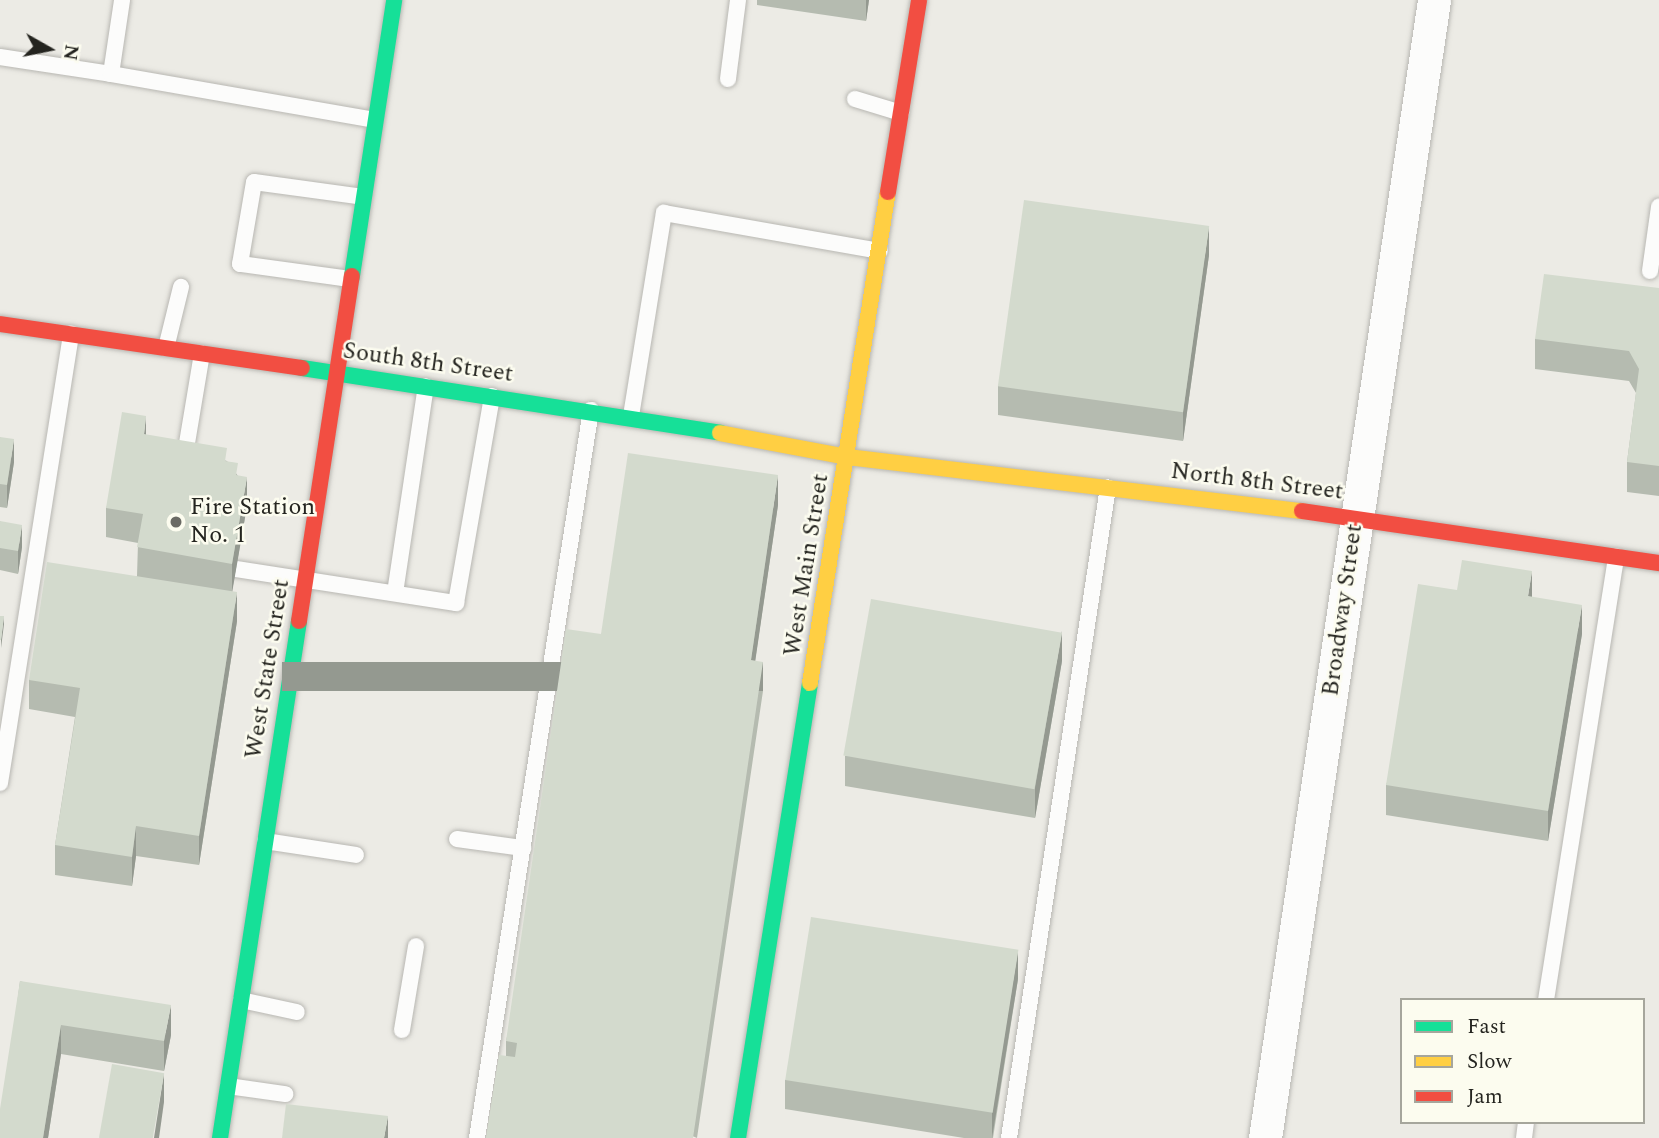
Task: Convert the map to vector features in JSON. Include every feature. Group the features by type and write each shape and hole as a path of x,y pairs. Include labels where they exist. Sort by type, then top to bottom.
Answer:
{"street":[{"name":"West State Street","path":"220,1138 394,0"},
{"name":"West Main Street","path":"738,1138 919,0"},
{"name":"Broadway Street","path":"1265,1138 1434,0"},
{"name":"South 8th Street","path":"0,324 631,416 848,457"},
{"name":"North 8th Street","path":"848,457 1108,486 1357,518 1659,563"}],"lane":[{"path":"111,74 122,0"},
{"path":"728,79 738,0"},
{"path":"0,57 375,120"},
{"path":"855,99 901,113"},
{"path":"350,279 240,264 254,182 363,197"},
{"path":"1650,271 1659,207"},
{"path":"631,416 664,213 880,251"},
{"path":"166,348 181,287"},
{"path":"0,783 71,334"},
{"path":"183,470 202,353"},
{"path":"395,593 426,386"},
{"path":"236,569 456,603 492,396"},
{"path":"478,1138 591,410"},
{"path":"1009,1138 1108,486"},
{"path":"1546,998 1616,556"},
{"path":"457,839 523,848"},
{"path":"265,841 356,855"},
{"path":"402,1030 416,946"},
{"path":"241,1000 297,1012"},
{"path":"228,1086 285,1094"}],"building":[{"path":"1024,200 1209,226 1183,412 998,386"},
{"path":"1544,274 1659,288 1659,466 1627,462 1639,369 1629,351 1535,339"},
{"name":"Fire Station No. 1","path":"122,412 146,416 144,434 227,448 225,461 238,463 236,475 247,477 232,564 137,547 143,514 106,508"},
{"path":"0,437 14,439 7,485 0,484"},
{"path":"628,453 778,475 751,660 763,662 693,1138 486,1138 499,1055 515,1057 517,1043 506,1041 566,629 601,634"},
{"path":"0,521 22,525 18,551 0,548"},
{"path":"1462,560 1532,571 1528,596 1582,605 1548,811 1386,785 1418,584 1457,590"},
{"path":"47,562 237,592 199,836 136,826 132,857 55,845 80,688 29,680"},
{"path":"871,599 1062,633 1034,789 843,756"},
{"path":"0,616 4,616 1,640 0,640"},
{"path":"811,917 1018,950 993,1113 785,1080"},
{"path":"20,981 171,1005 164,1041 61,1025 43,1138 0,1138 0,1109"},
{"path":"112,1064 164,1073 153,1138 99,1138"},
{"path":"286,1104 388,1116 384,1138 282,1138"}],"traffic: fast":[{"path":"352,276 394,0"},
{"path":"302,368 720,433"},
{"path":"220,1138 299,621"},
{"path":"738,1138 810,683"}],"traffic: slow":[{"path":"810,683 888,192"},
{"path":"720,433 847,457 1302,511"}],"traffic: jam":[{"path":"888,192 919,0"},
{"path":"299,621 352,276"},
{"path":"0,324 302,368"},
{"path":"1302,511 1659,563"}],"place":[{"name":"Fire Station No. 1","path":"176,522"}]}
